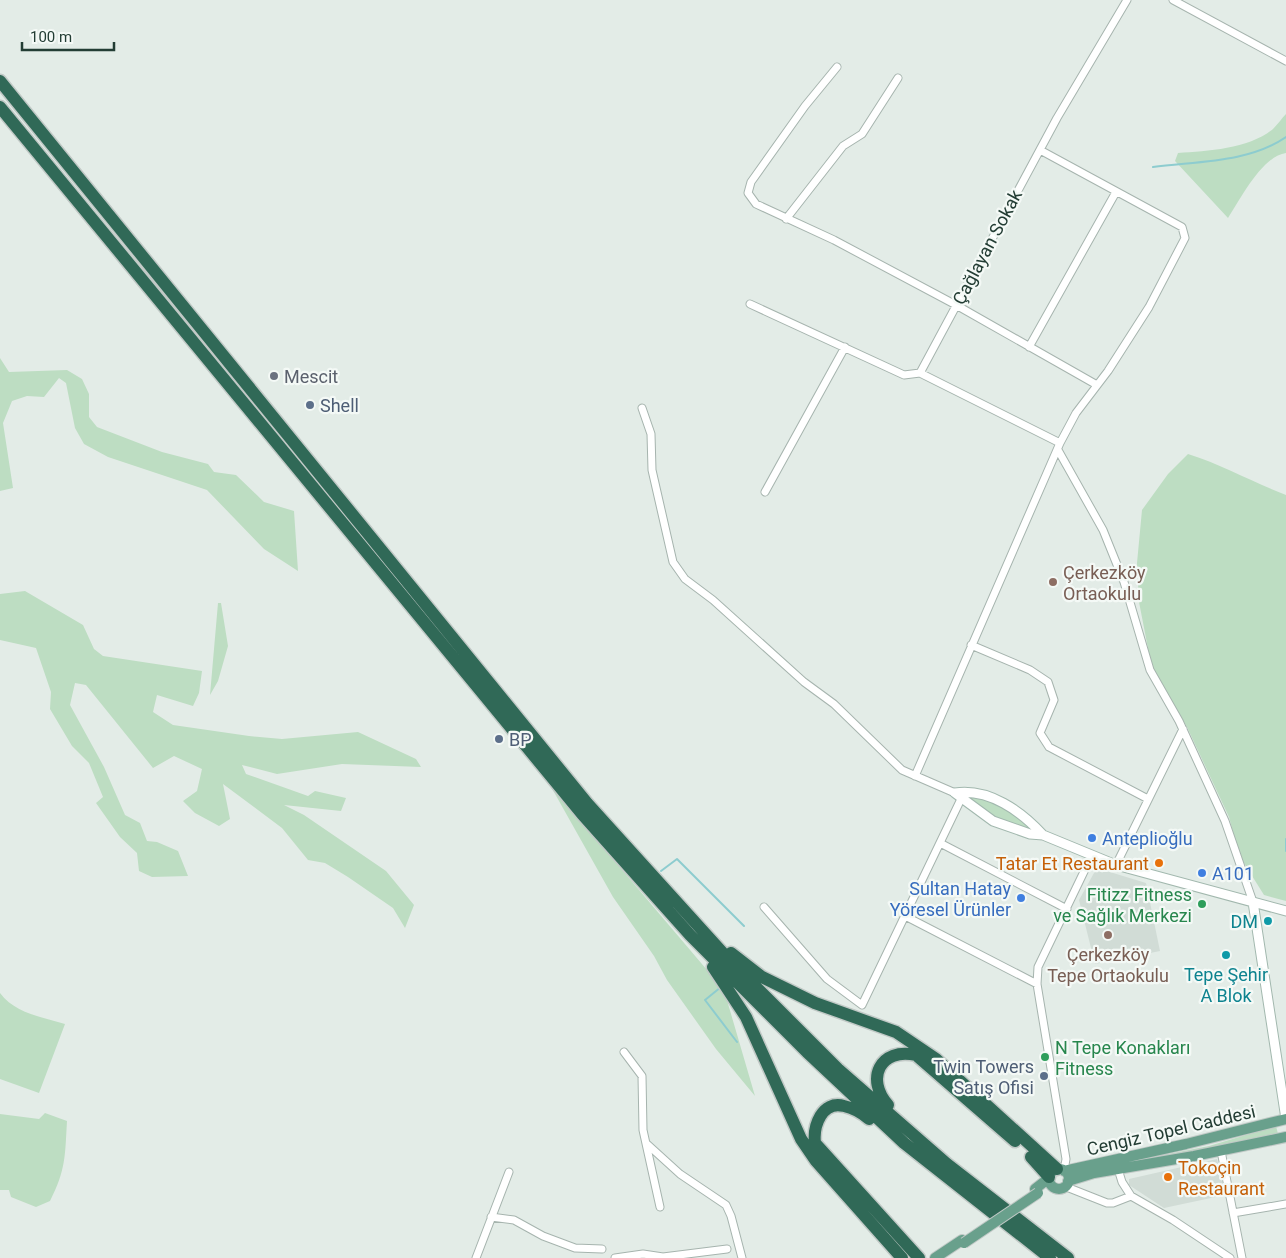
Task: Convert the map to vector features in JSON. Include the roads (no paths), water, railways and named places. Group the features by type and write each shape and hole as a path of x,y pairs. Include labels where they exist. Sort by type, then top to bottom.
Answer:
{"highway":[{"path":"0,81 587,803 695,931 746,1017 801,1139 816,1161 902,1258"},
{"path":"0,107 582,814 695,931 806,1052 1050,1258"},
{"path":"695,931 762,977 815,1003 896,1032 936,1059 1058,1179"},
{"path":"908,1138 880,1096 876,1086 877,1074 883,1063 898,1054 916,1055 925,1061 1058,1179"},
{"path":"919,1258 815,1143 816,1120 832,1106 843,1105 908,1138 947,1164 1068,1258"}],"main road":[{"path":"935,1258 1036,1191 1058,1179 1286,1137 1280,1129 1284,1119"},
{"name":"Cengiz Topel Caddesi","path":"1058,1179 1284,1119"},
{"path":"943,1258 963,1241"}],"street":[{"name":"Çağlayan Sokak","path":"920,373 1040,150 1127,0"},
{"path":"1173,0 1286,61"},
{"path":"838,67 805,106 751,182 748,193 756,204 834,240 956,305 1097,385"},
{"path":"786,219 843,146 862,134 898,78"},
{"path":"915,776 1022,522 1059,446 1076,413 1097,385 1148,307 1185,238 1182,227 1040,150"},
{"path":"1029,347 1116,192"},
{"path":"750,304 904,375 920,373 1047,435 1059,446 1102,530 1124,582 1150,670 1183,729 1225,821 1253,902 1284,1119"},
{"path":"765,492 845,348"},
{"path":"642,408 651,434 652,470 673,562 685,579 713,600 804,682 834,704 902,770 958,796 993,821 1030,834 1043,835 1116,865 1286,911"},
{"path":"971,644 1030,670 1048,682 1054,700 1040,732 1048,748 1148,799"},
{"path":"1116,865 1183,729"},
{"path":"764,907 827,979 862,1005 940,843 958,796 962,792 998,799 1023,816 1043,835"},
{"path":"940,843 1067,909"},
{"path":"1092,855 1038,967 1037,984 1066,1159 1058,1179 1107,1203 1113,1203 1131,1196"},
{"path":"905,916 1037,984"},
{"path":"624,1052 642,1076 643,1130 660,1207"},
{"path":"647,1144 680,1174 726,1205 731,1216 742,1258"},
{"path":"1221,1150 1242,1258"},
{"path":"1118,1169 1122,1182 1131,1196 1173,1220 1230,1258"},
{"path":"476,1258 509,1172"},
{"path":"1234,1214 1286,1204"},
{"path":"491,1217 514,1220 543,1236 575,1248 602,1249"},
{"path":"614,1258 643,1254 663,1258 727,1249"}],"waterway":[{"path":"1153,167 1222,160 1255,152 1271,146 1286,137"},
{"path":"1286,839 1286,851"},
{"path":"661,871 677,859 744,926"},
{"path":"721,987 705,1000 737,1042"}],"place":[{"name":"Mescit","path":"274,376"},
{"name":"Shell","path":"310,405"},
{"name":"Çerkezköy Ortaokulu","path":"1053,582"},
{"name":"BP","path":"499,739"},
{"name":"Anteplioğlu","path":"1092,838"},
{"name":"Tatar Et Restaurant","path":"1159,863"},
{"name":"A101","path":"1202,873"},
{"name":"Sultan Hatay Yöresel Ürünler","path":"1021,898"},
{"name":"Fitizz Fitness ve Sağlık Merkezi","path":"1202,904"},
{"name":"DM","path":"1268,921"},
{"name":"Çerkezköy Tepe Ortaokulu","path":"1108,935"},
{"name":"Tepe Şehir A Blok","path":"1226,955"},
{"name":"N Tepe Konakları Fitness","path":"1045,1057"},
{"name":"Twin Towers Satış Ofisi","path":"1044,1076"},
{"name":"Tokoçin Restaurant","path":"1168,1177"}]}
